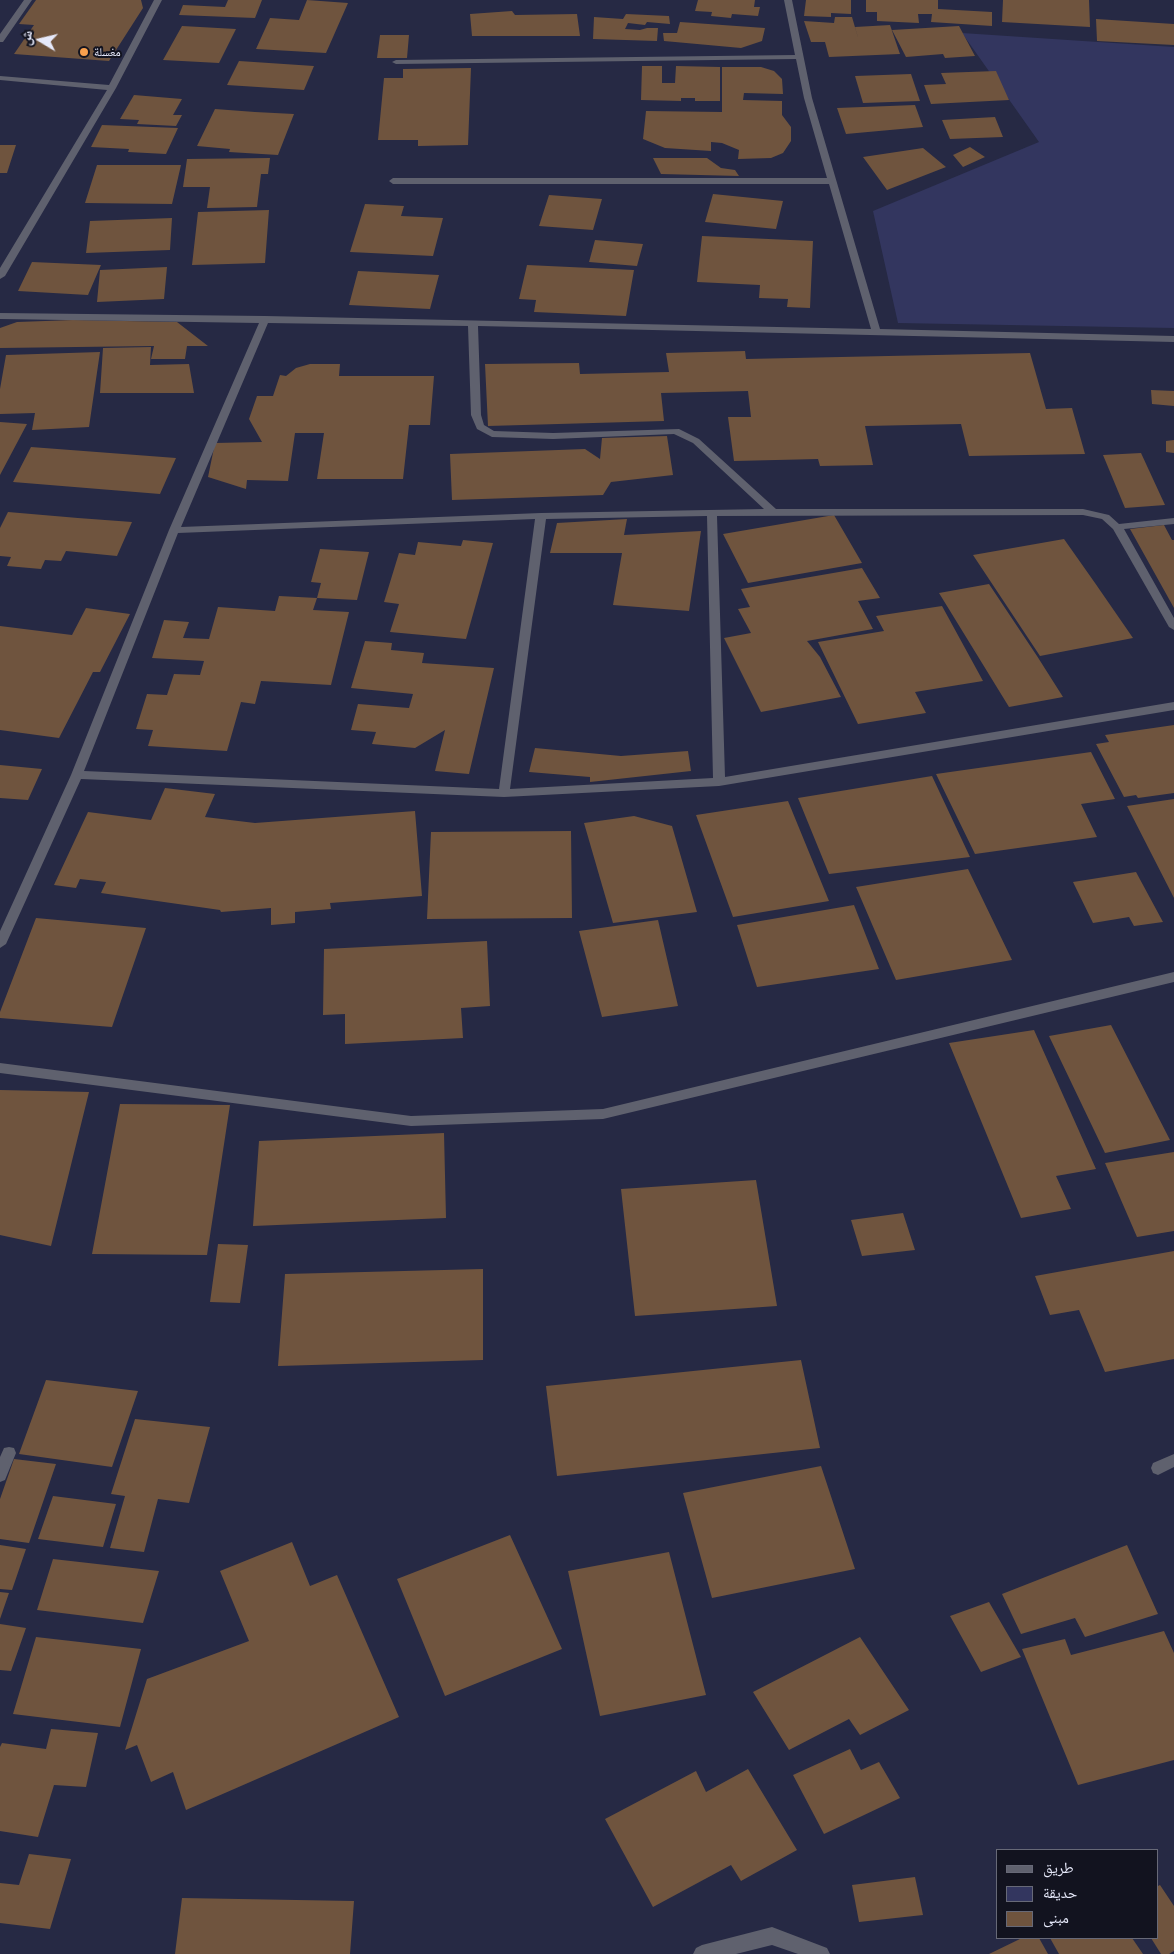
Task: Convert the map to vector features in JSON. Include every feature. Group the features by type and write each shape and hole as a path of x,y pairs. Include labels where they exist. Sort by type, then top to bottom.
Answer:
{"street":[{"path":"0,40 28,0"},
{"path":"0,276 112,88 158,0"},
{"path":"788,0 808,98 876,331"},
{"path":"396,62 800,57"},
{"path":"0,78 112,88"},
{"path":"393,181 832,181"},
{"path":"0,316 473,323 1174,339"},
{"path":"0,944 77,775 174,530 265,319"},
{"path":"473,323 476,415 480,427 492,434 536,436 676,432 696,441 773,512"},
{"path":"174,530 541,516 773,512 1083,512 1105,517 1117,527 1174,627"},
{"path":"712,513 719,782"},
{"path":"504,793 541,516"},
{"path":"1117,527 1174,521"},
{"path":"77,775 504,793 719,782 1174,706"},
{"path":"0,1068 411,1121 603,1114 1174,977"},
{"path":"0,1475 9,1453"},
{"path":"1158,1468 1174,1460"},
{"path":"702,1954 772,1936 821,1954"}],"green space":[{"path":"962,33 1174,47 1174,328 898,323 873,211 1039,142"}],"building":[{"path":"36,0 141,0 143,8 109,61 14,54 34,25 19,24"},
{"path":"228,0 262,0 255,18 179,15 183,5 225,7"},
{"path":"307,0 348,3 326,53 256,49 270,18 299,20"},
{"path":"698,0 755,0 754,7 760,7 758,16 732,14 731,18 711,16 712,12 695,11"},
{"path":"806,0 851,0 851,14 831,13 831,17 804,16"},
{"path":"866,0 938,0 938,9 992,12 992,26 931,22 932,14 918,14 919,23 877,21 877,12 866,12"},
{"path":"1003,0 1089,0 1090,27 1002,22"},
{"path":"512,11 515,15 577,14 580,36 472,36 470,14"},
{"path":"626,14 669,16 670,24 647,22 645,25 628,23 625,29 658,28 657,41 593,39 594,17 623,19"},
{"path":"835,17 852,17 859,41 855,27 890,25 900,54 829,57 825,42 811,42 804,21 834,23"},
{"path":"1096,19 1174,24 1174,45 1097,41"},
{"path":"680,22 765,28 762,41 741,48 664,41 663,33 677,33"},
{"path":"182,26 236,29 219,63 163,60"},
{"path":"959,26 975,56 945,58 943,54 906,57 892,30"},
{"path":"380,35 409,35 407,58 377,58"},
{"path":"239,61 314,66 304,90 227,85"},
{"path":"642,66 662,66 662,83 675,83 676,66 720,67 720,101 695,101 695,98 681,98 681,101 641,100"},
{"path":"722,67 761,67 774,71 782,79 783,94 744,93 743,100 782,101 782,115 791,127 791,141 783,153 771,158 738,159 739,150 722,143 711,142 711,151 665,148 643,139 646,111 722,112"},
{"path":"471,68 468,145 418,146 418,140 378,140 384,78 403,78 403,69"},
{"path":"996,71 1009,100 931,104 924,85 946,84 941,73"},
{"path":"911,74 920,101 863,103 855,76"},
{"path":"134,95 182,99 173,115 182,115 176,126 137,124 139,120 120,119"},
{"path":"915,105 923,127 846,134 837,108"},
{"path":"215,109 294,114 278,155 229,152 230,149 197,146"},
{"path":"995,117 1003,137 950,139 942,120"},
{"path":"102,125 178,128 166,154 128,152 129,149 91,147"},
{"path":"0,145 16,145 7,173 0,173"},
{"path":"970,147 985,157 963,167 953,155"},
{"path":"923,148 946,167 887,190 863,157"},
{"path":"270,158 268,174 261,174 257,207 207,208 210,187 183,187 187,159"},
{"path":"653,158 707,158 721,168 735,170 739,176 661,174"},
{"path":"97,165 181,165 172,204 85,203"},
{"path":"713,194 783,201 776,229 705,222"},
{"path":"549,195 602,199 593,230 539,226"},
{"path":"365,204 404,206 401,216 443,218 433,256 350,252"},
{"path":"269,210 265,263 192,265 198,212"},
{"path":"172,218 170,250 86,253 90,221"},
{"path":"702,236 813,241 810,308 787,307 788,299 759,298 760,285 697,282"},
{"path":"595,240 643,244 637,266 589,262"},
{"path":"32,262 101,265 88,295 18,291"},
{"path":"527,265 634,270 626,316 534,312 536,300 519,299"},
{"path":"167,267 164,299 97,302 100,270"},
{"path":"358,271 439,275 430,309 349,305"},
{"path":"73,320 177,322 208,346 187,346 185,359 151,359 154,346 0,348 0,328 17,322"},
{"path":"151,347 150,365 189,364 194,393 100,393 103,348"},
{"path":"745,351 746,359 1030,353 1046,409 1072,408 1085,454 969,456 961,424 865,426 873,465 820,466 818,459 734,461 728,417 751,417 748,391 661,393 664,421 488,426 485,364 579,363 580,374 669,372 666,353"},
{"path":"100,352 89,427 32,430 35,413 0,414 0,389 6,355"},
{"path":"310,364 340,364 339,376 434,376 430,425 409,425 403,479 317,479 324,433 295,433 288,481 247,480 246,489 208,477 215,443 262,442 249,419 257,396 273,396 280,375 286,376 296,368"},
{"path":"1151,390 1174,391 1174,406 1152,404"},
{"path":"0,422 27,424 0,475"},
{"path":"667,436 673,475 611,482 603,495 452,500 450,454 585,449 600,459 602,438"},
{"path":"1174,440 1174,453 1166,452 1166,441"},
{"path":"31,447 176,458 160,494 13,482"},
{"path":"1141,453 1165,505 1125,508 1103,455"},
{"path":"8,512 132,522 117,556 66,551 61,561 45,560 41,569 7,566 11,557 0,556 0,528"},
{"path":"834,515 862,563 748,583 723,534"},
{"path":"627,519 624,535 701,531 689,611 613,605 622,553 550,553 557,523"},
{"path":"1164,525 1172,540 1174,540 1174,608 1130,529"},
{"path":"1064,539 1133,638 1040,656 973,555"},
{"path":"463,540 493,543 466,639 390,632 399,604 384,602 399,553 415,555 418,542 461,546"},
{"path":"320,549 369,552 357,600 317,598 321,583 311,582"},
{"path":"862,568 880,598 858,601 873,629 807,641 820,657 841,697 761,712 724,638 751,633 738,609 750,607 741,589"},
{"path":"989,584 1063,697 1009,707 939,593"},
{"path":"279,596 317,598 313,610 349,612 331,685 261,681 255,704 241,702 227,751 148,746 153,730 136,729 147,694 167,695 174,674 200,675 204,661 152,658 164,620 189,622 183,638 209,639 218,607 275,611"},
{"path":"942,606 983,681 915,692 926,713 858,724 818,642 884,631 876,616"},
{"path":"86,608 130,614 100,672 93,672 59,738 0,730 0,626 72,635"},
{"path":"365,641 392,643 391,650 424,653 422,663 494,668 469,774 435,771 445,730 415,748 372,744 376,732 351,730 358,704 409,708 413,694 351,688"},
{"path":"1174,725 1174,793 1138,798 1136,795 1124,797 1096,744 1109,742 1105,735"},
{"path":"535,748 621,756 688,751 691,771 590,782 590,777 529,772"},
{"path":"1091,752 1115,799 1081,804 1097,837 975,854 936,774"},
{"path":"0,765 42,769 28,800 0,798"},
{"path":"932,776 970,857 829,874 798,798"},
{"path":"165,788 215,794 205,817 255,823 415,811 422,896 330,903 331,909 295,912 295,923 271,925 271,908 221,912 220,910 101,893 106,882 80,879 76,888 54,885 88,812 151,820"},
{"path":"1174,799 1174,898 1127,806"},
{"path":"788,801 829,901 733,917 696,815"},
{"path":"634,816 672,826 697,912 613,923 584,823"},
{"path":"571,831 572,918 427,919 431,832"},
{"path":"968,869 1012,960 896,980 856,887"},
{"path":"1136,872 1163,922 1134,926 1129,917 1093,923 1073,882"},
{"path":"854,905 879,969 757,987 737,925"},
{"path":"36,918 146,928 112,1027 0,1018 0,1012"},
{"path":"658,920 678,1006 602,1017 579,931"},
{"path":"487,941 490,1006 461,1008 463,1038 345,1044 345,1014 323,1015 324,949"},
{"path":"1111,1025 1170,1140 1105,1153 1049,1036"},
{"path":"1034,1030 1096,1169 1056,1176 1071,1209 1021,1218 949,1043"},
{"path":"0,1090 89,1092 51,1246 0,1235"},
{"path":"120,1104 230,1105 207,1255 92,1254"},
{"path":"444,1133 446,1218 253,1226 259,1141"},
{"path":"1174,1152 1174,1231 1137,1237 1105,1163"},
{"path":"756,1180 777,1306 635,1316 621,1189"},
{"path":"903,1213 915,1250 862,1256 851,1220"},
{"path":"218,1244 248,1245 240,1303 210,1302"},
{"path":"1174,1251 1174,1359 1105,1372 1079,1310 1050,1315 1035,1276"},
{"path":"483,1269 483,1360 278,1366 285,1274"},
{"path":"801,1360 820,1448 557,1476 546,1386"},
{"path":"46,1380 138,1391 112,1467 19,1454"},
{"path":"135,1419 210,1427 189,1503 158,1499 144,1552 110,1548 125,1496 111,1494"},
{"path":"14,1459 56,1464 29,1543 0,1539 0,1499"},
{"path":"821,1466 855,1569 712,1598 683,1493"},
{"path":"53,1496 116,1504 103,1547 38,1539"},
{"path":"510,1535 562,1649 445,1696 397,1579"},
{"path":"292,1542 310,1586 337,1575 399,1717 186,1810 173,1772 151,1782 137,1745 125,1750 147,1679 249,1641 220,1571"},
{"path":"0,1545 26,1549 12,1590 0,1589"},
{"path":"1127,1545 1158,1614 1085,1637 1075,1618 1021,1634 1002,1594"},
{"path":"669,1552 706,1695 600,1716 568,1571"},
{"path":"53,1559 159,1571 143,1623 37,1610"},
{"path":"0,1592 9,1593 0,1619"},
{"path":"989,1602 1021,1657 981,1672 950,1616"},
{"path":"0,1624 26,1628 11,1671 0,1670"},
{"path":"1164,1631 1174,1653 1174,1760 1078,1785 1022,1649 1065,1639 1071,1655"},
{"path":"36,1637 141,1649 120,1727 13,1714"},
{"path":"860,1637 909,1710 860,1735 849,1719 789,1750 753,1692"},
{"path":"51,1729 98,1733 86,1787 54,1785 38,1837 0,1831 0,1747 2,1743 46,1749"},
{"path":"850,1749 861,1770 879,1762 900,1798 824,1834 793,1775"},
{"path":"748,1769 797,1850 741,1881 731,1865 653,1907 605,1819 696,1771 706,1792"},
{"path":"29,1854 71,1859 50,1929 0,1923 0,1883 19,1885"},
{"path":"915,1877 923,1915 859,1922 852,1885"},
{"path":"1159,1886 1174,1906 1174,1951 1169,1954 1161,1954 1152,1939 1159,1939"},
{"path":"182,1898 354,1901 350,1954 175,1954"},
{"path":"1020,1939 1040,1939 1048,1954 989,1954"},
{"path":"1051,1939 1133,1939 1143,1954 1059,1954"}],"place":[{"name":"مغسلة","path":"84,52"}]}
